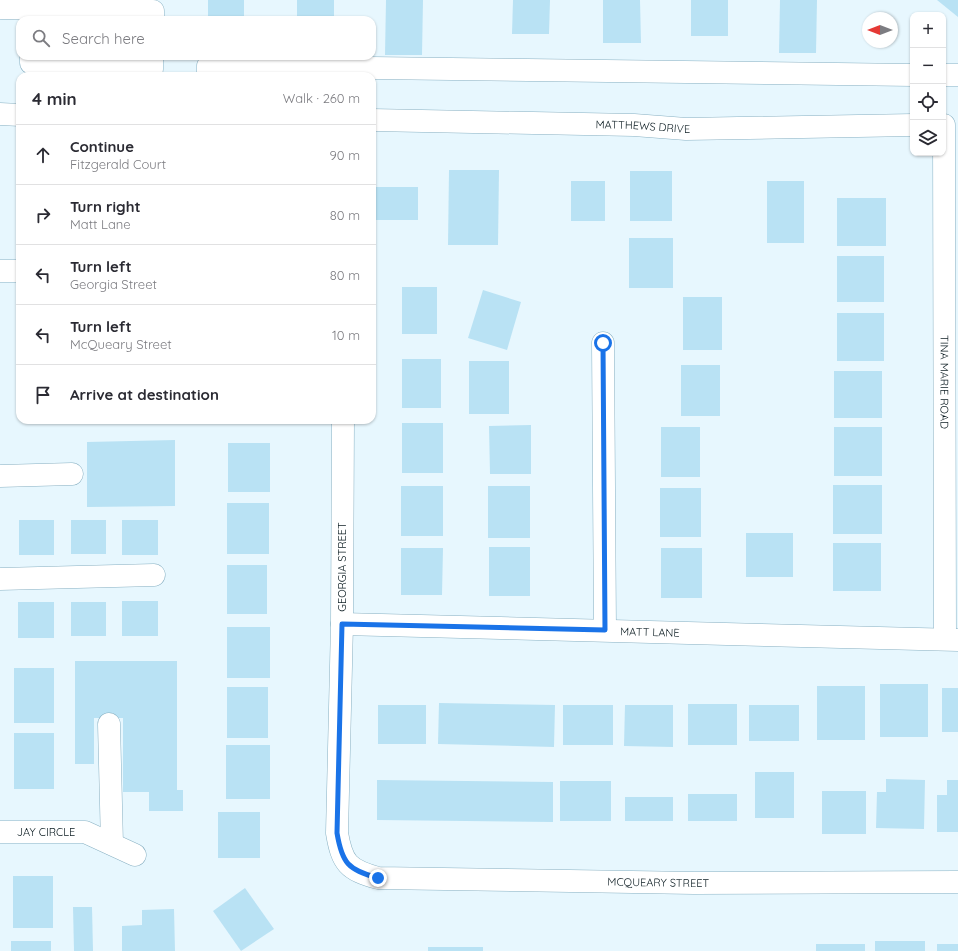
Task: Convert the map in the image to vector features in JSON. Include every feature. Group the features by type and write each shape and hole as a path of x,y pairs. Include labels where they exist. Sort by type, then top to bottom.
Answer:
{"street":[{"path":"0,8 31,14 153,11 153,16"},
{"path":"31,60 31,63 152,69 152,60"},
{"path":"208,72 208,66 910,75"},
{"path":"946,75 958,75"},
{"path":"0,114 16,115"},
{"name":"MATTHEWS DRIVE","path":"376,120 634,124 686,129 910,125"},
{"name":"TINA MARIE ROAD","path":"948,125 951,640"},
{"path":"0,271 16,271"},
{"path":"603,343 605,630"},
{"name":"GEORGIA STREET","path":"342,424 342,624 337,833 340,851 351,868 360,873"},
{"path":"0,476 72,474"},
{"path":"0,579 154,575"},
{"name":"MATT LANE","path":"342,624 951,640"},
{"path":"109,724 112,844"},
{"name":"JAY CIRCLE","path":"0,832 85,832 135,855"},
{"name":"MCQUEARY STREET","path":"360,873 378,878 686,883 958,882"}],"building":[{"path":"208,0 244,0 244,16 208,16"},
{"path":"297,0 334,0 334,16 297,16"},
{"path":"386,0 423,0 422,55 385,55"},
{"path":"513,0 550,0 549,34 512,34"},
{"path":"603,0 640,0 641,43 603,43"},
{"path":"691,0 728,0 728,36 691,36"},
{"path":"780,0 817,0 816,53 779,53"},
{"path":"937,0 958,0 958,17"},
{"path":"449,170 499,170 498,245 448,245"},
{"path":"630,171 672,171 672,221 630,221"},
{"path":"571,181 605,181 605,221 571,221"},
{"path":"767,181 804,181 804,243 767,243"},
{"path":"376,187 418,187 418,220 376,220"},
{"path":"837,198 886,198 886,246 837,246"},
{"path":"629,238 673,238 673,288 629,288"},
{"path":"837,256 884,256 884,302 837,302"},
{"path":"402,287 437,287 437,334 402,334"},
{"path":"483,290 521,302 507,350 468,338"},
{"path":"683,297 722,297 722,350 683,350"},
{"path":"837,313 884,313 884,361 837,361"},
{"path":"402,359 441,359 441,408 402,408"},
{"path":"469,361 509,361 509,414 469,414"},
{"path":"681,365 720,365 720,416 681,416"},
{"path":"834,371 882,371 882,418 834,418"},
{"path":"402,423 443,423 443,473 402,473"},
{"path":"531,425 531,474 490,474 489,426"},
{"path":"661,427 700,427 700,477 661,477"},
{"path":"834,427 882,427 882,476 834,476"},
{"path":"175,440 175,506 87,507 87,442"},
{"path":"228,443 270,443 270,492 228,492"},
{"path":"833,485 882,485 882,534 833,534"},
{"path":"401,486 443,486 443,536 401,536"},
{"path":"488,486 530,486 530,538 488,538"},
{"path":"660,488 701,488 701,537 660,537"},
{"path":"227,503 269,503 269,554 227,554"},
{"path":"19,520 54,520 54,555 19,555"},
{"path":"71,520 106,520 106,554 71,554"},
{"path":"122,520 158,520 158,555 122,555"},
{"path":"746,533 793,533 793,577 746,577"},
{"path":"833,543 881,543 881,591 833,591"},
{"path":"489,547 530,547 530,596 489,596"},
{"path":"401,548 443,548 442,595 401,595"},
{"path":"661,548 702,548 702,598 661,598"},
{"path":"227,565 267,565 267,614 227,614"},
{"path":"122,601 158,601 158,636 122,636"},
{"path":"18,602 54,602 54,638 18,638"},
{"path":"71,602 106,602 106,636 71,636"},
{"path":"227,627 270,627 270,678 227,678"},
{"path":"75,661 177,661 177,790 183,790 183,811 149,811 149,792 123,792 123,718 94,718 94,764 75,764"},
{"path":"14,668 54,668 54,723 14,723"},
{"path":"880,684 928,684 928,737 880,737"},
{"path":"817,686 865,686 865,740 817,740"},
{"path":"227,687 268,687 268,738 227,738"},
{"path":"942,688 958,688 958,732 942,732"},
{"path":"439,703 555,705 554,747 438,744"},
{"path":"688,704 737,704 737,745 688,745"},
{"path":"378,705 426,705 426,744 378,744"},
{"path":"563,705 613,705 613,745 563,745"},
{"path":"625,705 673,705 673,747 624,746"},
{"path":"749,705 799,705 799,741 749,741"},
{"path":"14,733 54,733 54,789 14,789"},
{"path":"226,745 270,745 270,799 226,799"},
{"path":"755,772 794,772 794,818 755,818"},
{"path":"886,779 925,780 924,829 876,828 877,792 886,792"},
{"path":"377,780 553,782 553,822 377,820"},
{"path":"947,780 958,780 958,832 937,832 937,795 947,795"},
{"path":"560,781 611,781 611,821 560,821"},
{"path":"822,791 866,791 866,834 822,834"},
{"path":"688,794 737,794 737,821 688,821"},
{"path":"625,797 673,797 673,821 625,821"},
{"path":"218,812 260,812 260,858 218,858"},
{"path":"13,876 53,876 53,928 13,928"},
{"path":"245,888 274,929 241,951 213,911"},
{"path":"73,907 92,907 93,951 74,951"},
{"path":"174,909 175,951 122,951 122,926 142,925 142,910"},
{"path":"11,941 51,941 51,951 11,951"},
{"path":"875,941 925,941 925,951 875,951"},
{"path":"816,944 865,944 865,951 816,951"},
{"path":"937,944 958,944 958,951 937,951"},
{"path":"428,947 483,947 483,951 428,951"}],"route":[{"path":"378,878 360,873 351,868 340,851 337,833 342,624 605,630 603,343"}]}
